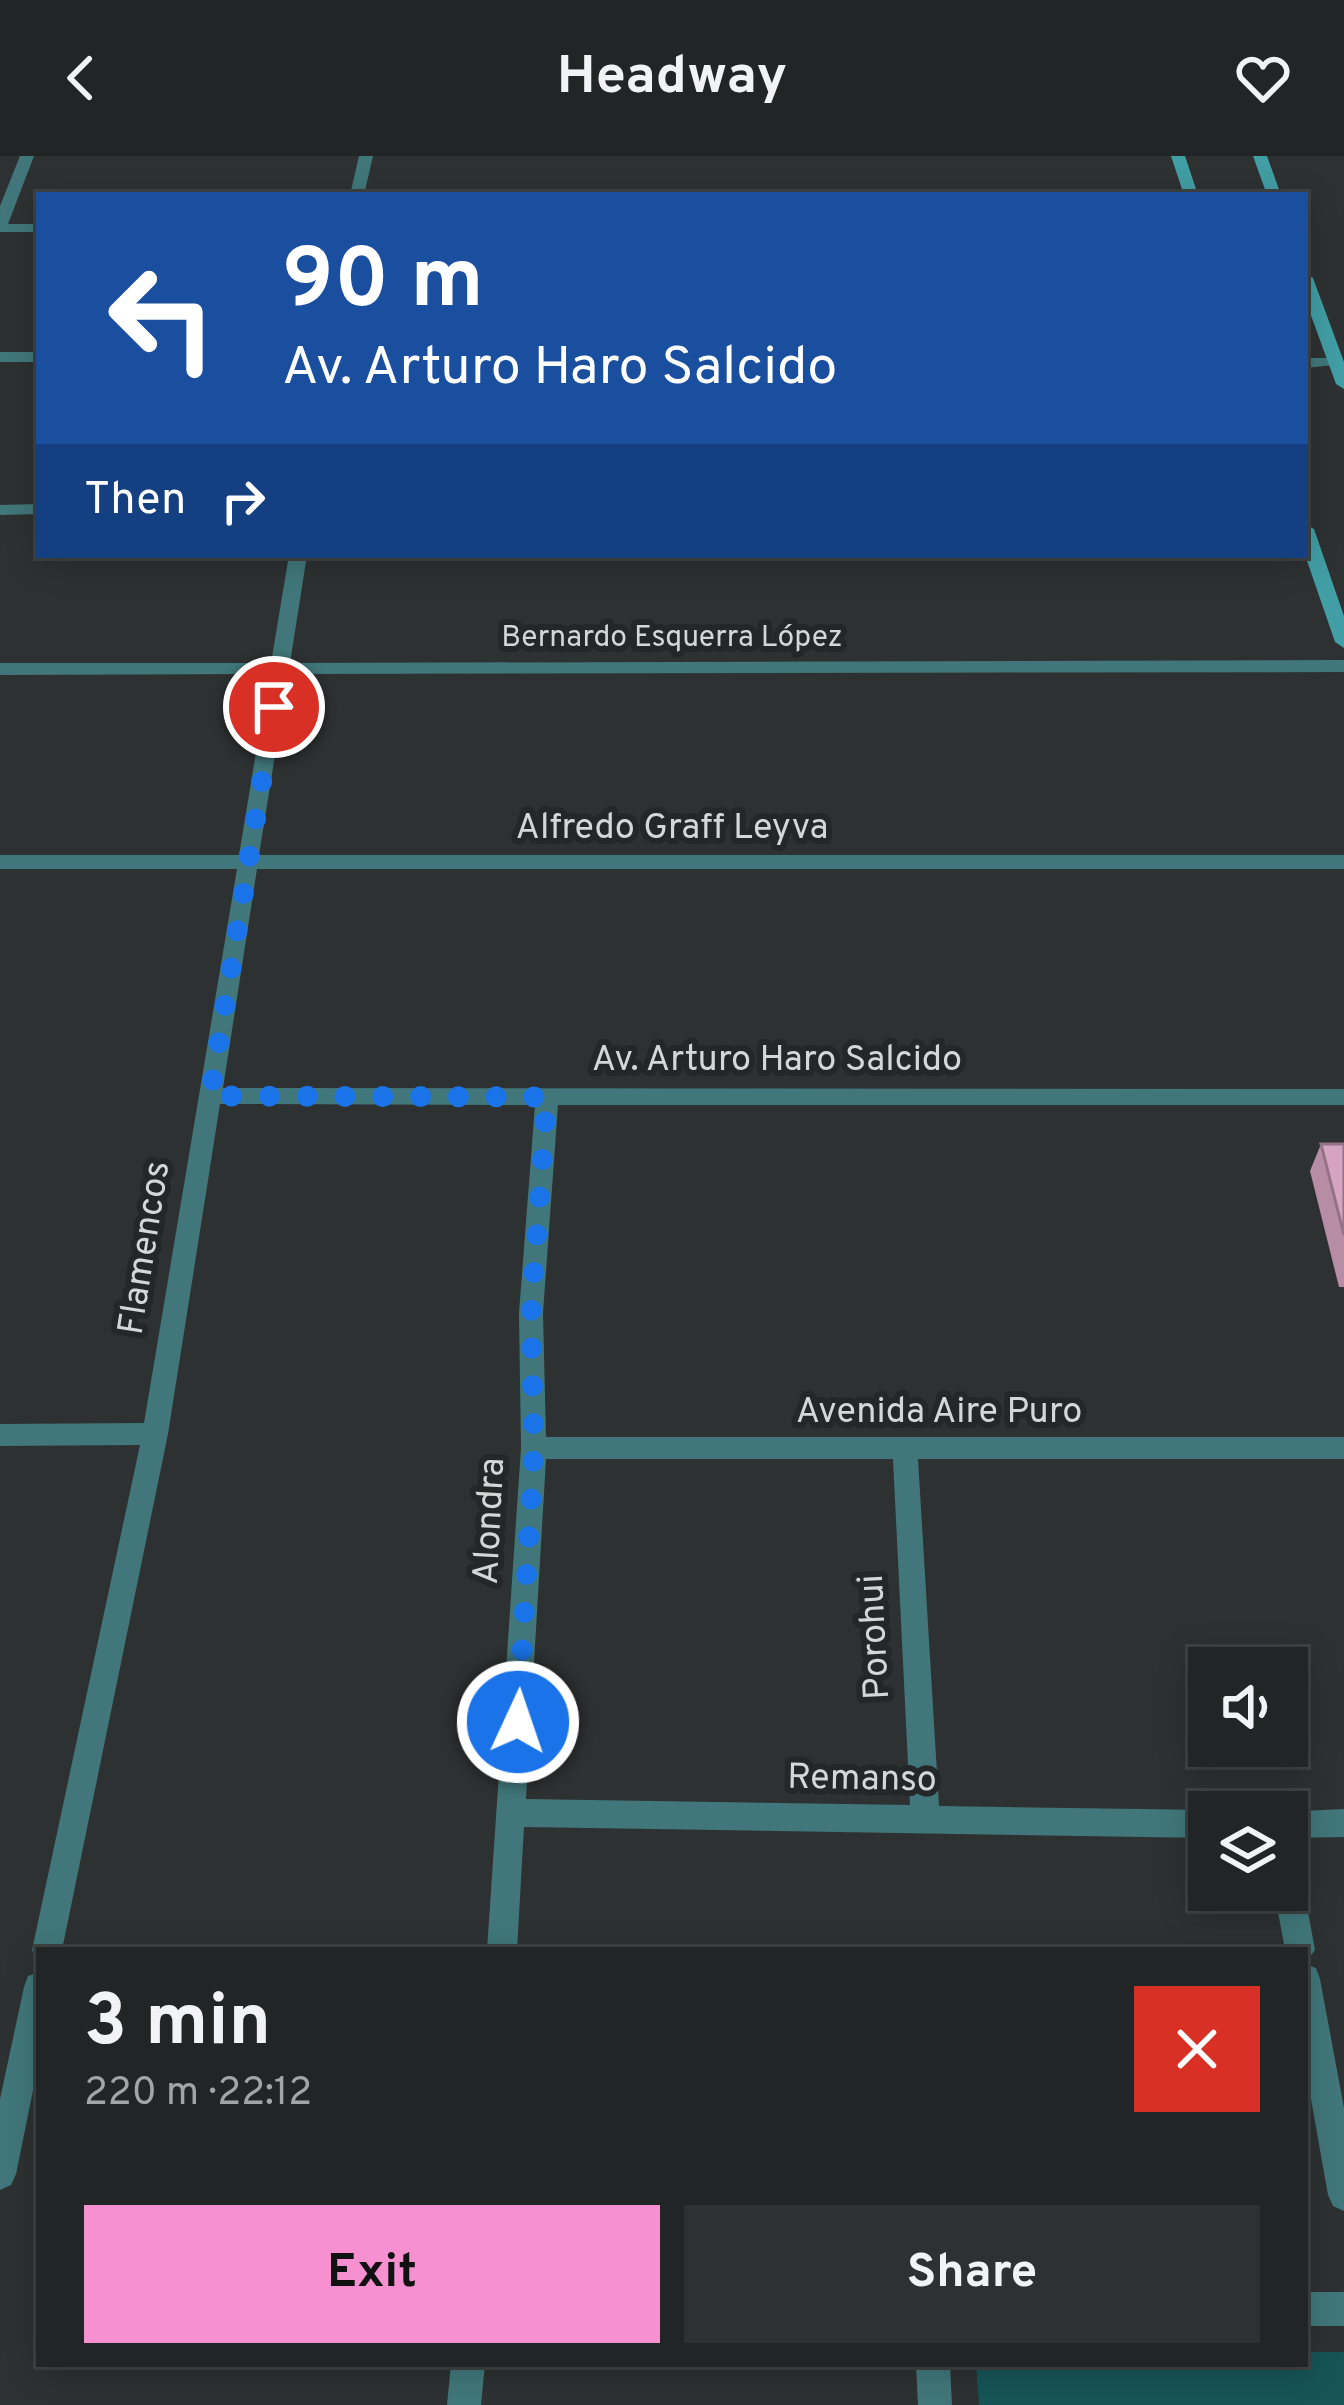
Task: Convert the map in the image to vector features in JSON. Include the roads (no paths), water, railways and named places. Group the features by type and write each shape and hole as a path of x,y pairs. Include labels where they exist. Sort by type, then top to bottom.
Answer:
{"street":[{"path":"27,156 0,226 36,228"},
{"path":"358,192 365,156"},
{"path":"1178,156 1190,192"},
{"path":"1260,156 1273,192"},
{"path":"1308,286 1344,384"},
{"path":"0,357 36,357"},
{"path":"1308,362 1337,363"},
{"path":"0,509 36,509"},
{"path":"1308,538 1344,642"},
{"name":"Flamencos","path":"48,1947 155,1434 298,558"},
{"name":"Bernardo Esquerra López","path":"0,669 1344,666"},
{"name":"Alfredo Graff Leyva","path":"0,862 1344,862"},
{"name":"Av. Arturo Haro Salcido","path":"210,1096 1344,1097"},
{"name":"Alondra","path":"502,1947 534,1448 531,1313 547,1097"},
{"path":"0,1435 155,1434"},
{"name":"Avenida Aire Puro","path":"534,1448 1344,1448"},
{"name":"Porohui","path":"905,1450 925,1820"},
{"name":"Remanso","path":"513,1814 1188,1824"},
{"path":"1308,1824 1344,1823"},
{"path":"1293,1911 1299,1947"},
{"path":"1308,1996 1344,2195"},
{"path":"0,2174 36,2002"},
{"path":"1308,2308 1344,2308"},
{"path":"464,2405 467,2367"},
{"path":"932,2367 935,2405"}]}
